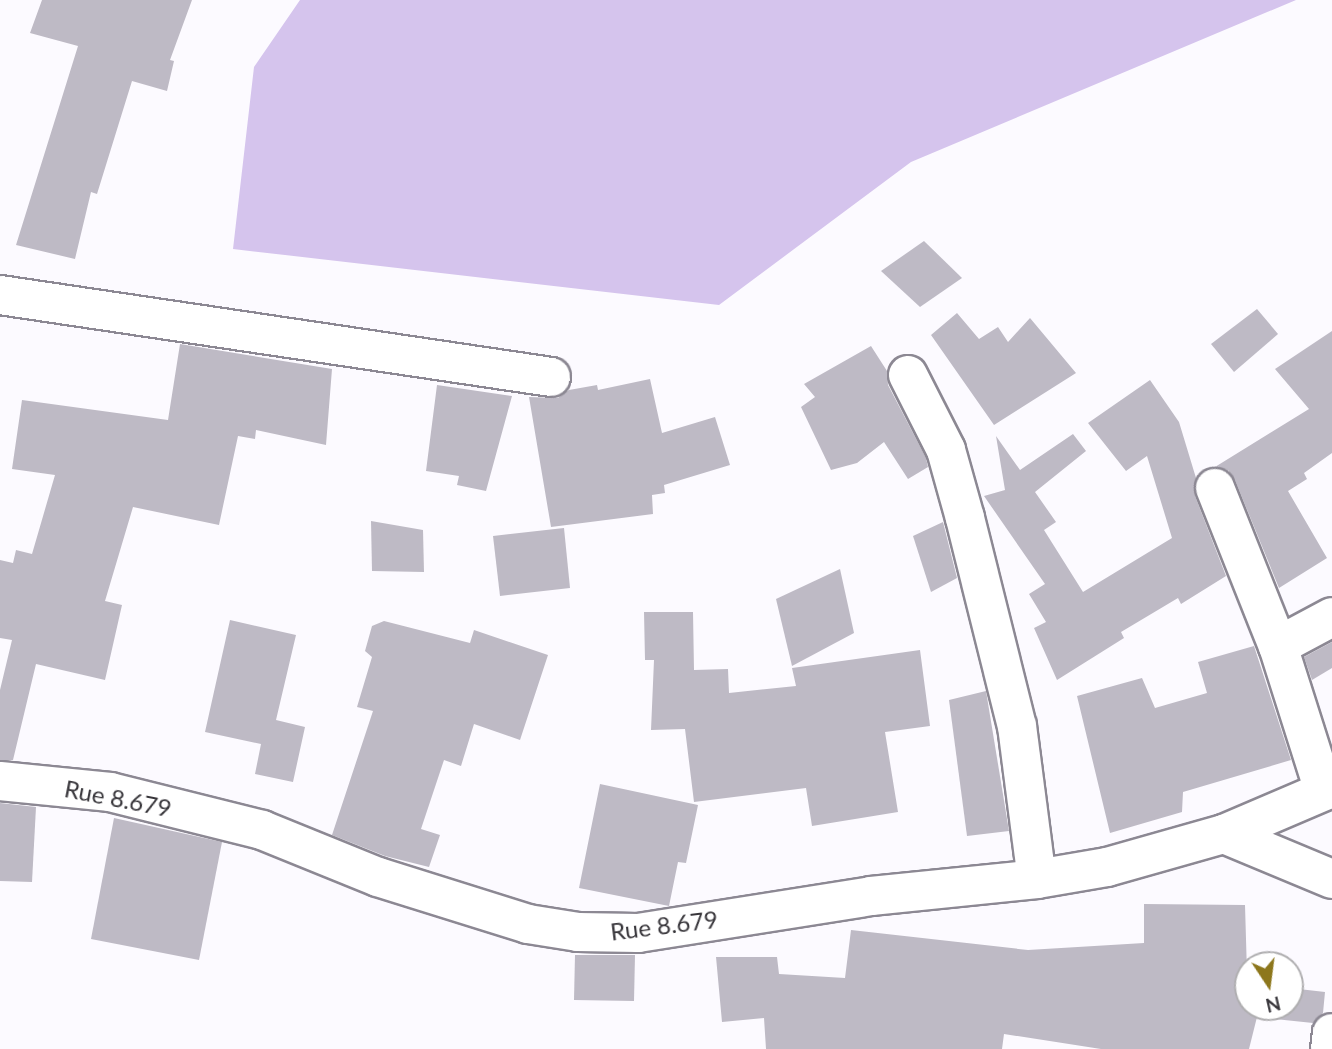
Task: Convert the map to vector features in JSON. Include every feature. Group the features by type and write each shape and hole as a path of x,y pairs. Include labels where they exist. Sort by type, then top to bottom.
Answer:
{"street":[{"path":"0,295 551,377"},
{"path":"908,375 946,450 978,568 1017,726 1037,879"},
{"path":"1215,488 1278,646 1328,789"},
{"path":"1278,646 1332,617"},
{"name":"Rue 8.679","path":"0,781 110,793 262,831 378,877 528,924 578,932 638,933 871,895 1037,879 1107,867 1224,834 1328,789"},
{"path":"1224,834 1332,879"},
{"path":"1330,1049 1332,1033"}],"shaded area":[{"path":"300,0 1296,0 911,162 719,305 233,249 254,67"}],"building":[{"path":"42,0 192,0 170,60 174,61 167,91 132,81 97,194 91,192 75,259 16,245 78,46 30,33"},
{"path":"924,241 962,278 920,307 881,271"},
{"path":"1257,309 1278,334 1234,372 1211,344"},
{"path":"957,313 979,339 998,327 1008,342 1030,318 1076,373 994,425 931,335"},
{"path":"1332,331 1332,453 1304,473 1307,479 1288,491 1327,558 1279,588 1235,480 1228,470 1215,467 1309,409 1275,369"},
{"path":"180,344 332,369 326,445 256,430 255,439 238,436 219,525 133,507 105,601 122,605 105,680 36,664 13,760 0,760 0,690 12,640 0,638 0,560 13,563 16,550 32,554 55,475 12,469 22,400 168,420"},
{"path":"871,346 887,371 888,385 926,458 928,467 908,479 884,442 857,463 831,470 801,407 815,397 804,384"},
{"path":"650,379 662,433 715,417 730,465 664,485 665,493 652,495 653,514 551,527 529,397 558,398 569,390 597,385 598,390"},
{"path":"1150,380 1179,422 1196,478 1195,496 1226,576 1181,604 1178,598 1121,632 1124,638 1057,680 1034,628 1046,622 1029,594 1045,584 984,496 1005,490 996,436 1020,470 1073,434 1086,451 1035,492 1056,522 1044,530 1083,592 1172,538 1147,456 1126,471 1088,423"},
{"path":"437,385 512,396 486,491 457,485 459,476 426,471"},
{"path":"371,521 423,530 424,572 372,571"},
{"path":"943,522 957,578 931,592 913,536"},
{"path":"564,528 570,588 500,596 493,536"},
{"path":"840,569 854,633 792,666 776,599"},
{"path":"644,612 693,612 694,670 728,669 729,693 796,686 792,668 920,650 930,726 885,732 898,812 812,826 806,788 694,802 685,729 651,730 654,660 645,660"},
{"path":"230,620 296,635 276,720 305,727 293,782 255,774 261,744 205,732"},
{"path":"384,621 470,643 474,630 548,655 520,740 474,724 461,766 444,760 421,829 440,835 429,867 385,856 332,835 373,711 357,707 372,657 365,651 372,626"},
{"path":"1332,642 1332,668 1312,680 1304,657"},
{"path":"1254,646 1291,760 1183,792 1182,812 1110,833 1077,696 1142,678 1155,708 1207,693 1198,662"},
{"path":"986,691 1009,831 967,836 949,700"},
{"path":"600,784 698,805 686,863 678,862 669,906 579,888"},
{"path":"0,803 36,807 32,882 0,881"},
{"path":"114,818 222,842 199,960 91,939"},
{"path":"1144,904 1245,905 1246,951 1234,951 1234,1021 1256,1021 1249,1049 1101,1049 1004,1034 1002,1049 766,1049 764,1018 722,1022 716,957 777,957 779,974 845,978 851,930 1028,950 1144,943"},
{"path":"575,955 635,955 634,1001 574,1000"},
{"path":"1304,990 1325,992 1323,1013 1313,1023 1294,1021 1304,1021"}]}
